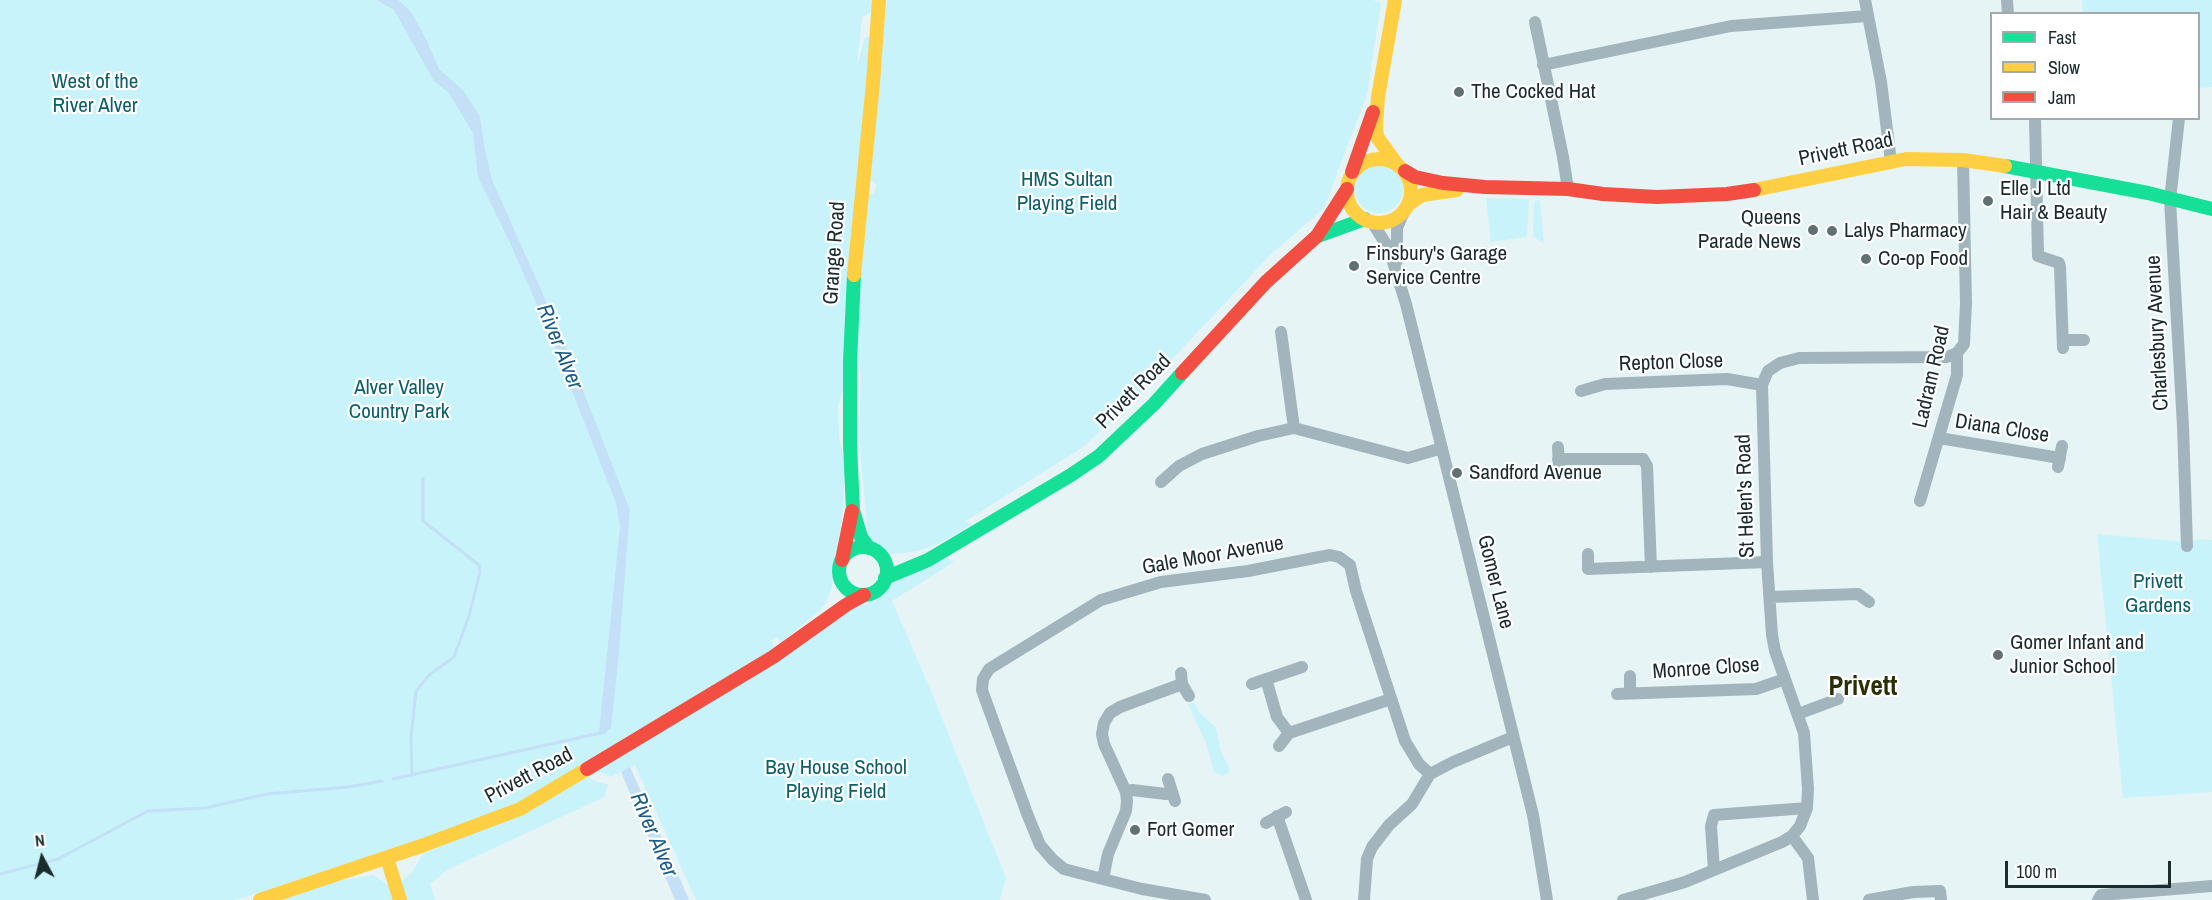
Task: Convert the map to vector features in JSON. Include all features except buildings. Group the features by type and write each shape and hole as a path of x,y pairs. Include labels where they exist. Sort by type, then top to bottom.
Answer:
{"main road":[{"name":"Grange Road","path":"875,551 861,537 853,510 849,444 851,309 879,0"},
{"path":"1378,97 1348,184 1348,200 1353,210 1368,221 1383,223 1394,220 1406,209 1412,194 1410,180 1377,136 1378,97 1395,0"},
{"name":"Privett Road","path":"1400,167 1426,180 1485,187 1568,189 1603,194 1657,197 1727,194 1809,180 1891,162 1926,158 1963,160 2037,171 2148,193 2212,209"},
{"path":"1348,184 1356,169 1365,162 1386,159 1400,167"},
{"name":"Privett Road","path":"885,579 928,560 956,544 1099,456 1154,404 1266,282 1317,236 1348,184"},
{"name":"Privett Road","path":"1406,209 1422,195 1485,187"},
{"name":"Privett Road","path":"1317,236 1350,223 1368,221"},
{"name":"Grange Road","path":"842,560 853,510"},
{"name":"Privett Road","path":"875,551 903,558 956,544"},
{"path":"857,548 875,551 885,563 885,579 879,588 864,595 849,591 840,577 839,567 842,560 849,551 857,548"},
{"name":"Privett Road","path":"795,641 829,609 840,577"},
{"name":"Privett Road","path":"260,900 387,858 520,809 758,666 864,595"},
{"path":"387,858 400,900"}],"street":[{"path":"1865,0 1881,82 1891,162"},
{"path":"1543,65 1731,26 1868,16"},
{"path":"1535,22 1568,189"},
{"path":"2035,120 2038,256 2059,263 2063,344 2084,340"},
{"name":"Charlesbury Avenue","path":"2179,120 2170,200 2183,426 2187,546"},
{"name":"Ladram Road","path":"1925,496 1958,375 1957,353 1964,344 1966,303 1963,160"},
{"name":"Gomer Lane","path":"1398,274 1397,228 1406,209"},
{"name":"Gomer Lane","path":"1368,221 1389,249 1398,274 1533,815 1547,900"},
{"path":"1282,332 1294,428"},
{"path":"1762,385 1768,371 1780,363 1799,358 1947,357 1957,353"},
{"name":"Repton Close","path":"1581,391 1605,384 1726,379 1762,385"},
{"name":"St Helen's Road","path":"1762,385 1767,562 1772,635 1804,733 1806,750 1807,808 1800,826 1792,836"},
{"path":"1161,482 1179,465 1202,454 1258,436 1294,428 1408,458 1442,448"},
{"name":"Diana Close","path":"1939,438 2060,457"},
{"path":"1558,458 1643,459 1647,466 1651,567"},
{"path":"1588,554 1588,569 1767,562"},
{"name":"Gale Moor Avenue","path":"1205,900 1162,896 1064,869 1053,860 1040,845 982,690 983,679 989,669 1101,600 1161,582 1248,570 1330,555 1339,556 1350,565 1356,591 1405,741 1419,764 1430,774"},
{"path":"1770,597 1858,594 1869,602"},
{"path":"1252,684 1302,667"},
{"name":"Monroe Close","path":"1630,676 1624,693 1756,689 1785,679"},
{"path":"1103,879 1108,854 1126,811 1126,792 1104,744 1102,734 1104,723 1110,713 1120,707 1181,678 1189,696"},
{"path":"1266,679 1277,717 1289,733"},
{"path":"1279,746 1289,733 1391,699"},
{"path":"1798,714 1838,699"},
{"path":"1364,900 1367,859 1372,847 1389,825 1412,804 1430,774 1513,737"},
{"path":"1126,792 1132,790 1173,796 1168,780"},
{"path":"1714,870 1711,826 1712,818 1716,814 1807,808"},
{"path":"1276,817 1306,900"},
{"path":"1623,900 1685,882 1792,836 1808,858 1813,900"},
{"path":"2098,900 2101,896 2212,886"},
{"path":"1869,900 1930,891 1940,891 1941,900"}],"green space":[{"name":"Alver Valley Country Park","path":"0,0 874,0 873,11 862,17 857,66 865,37 871,37 843,391 838,405 839,436 845,467 843,513 831,590 820,610 781,643 777,637 771,641 775,648 515,805 410,843 236,900 0,900"},
{"name":"HMS Sultan Playing Field","path":"887,0 1373,0 1381,3 1367,94 1324,208 1270,255 1130,404 1083,447 964,522 973,524 943,541 928,548 889,554 879,550 868,538 859,435 861,374 856,353 866,196 874,193 876,184 868,179"},
{"path":"2082,0 2212,0 2212,87 2200,88 2200,12 2083,12"},
{"path":"1374,165 1384,165 1399,175 1403,189 1399,203 1393,209 1384,213 1374,213 1359,203 1355,194 1355,184 1365,169"},
{"path":"1486,198 1529,199 1527,237 1491,242"},
{"path":"1540,199 1544,244 1533,236 1534,202"},
{"name":"Privett Gardens","path":"2097,534 2178,541 2187,548 2196,539 2212,540 2212,792 2123,798"},
{"name":"Bay House School Playing Field","path":"947,558 954,562 892,601 931,691 1006,878 1000,900 696,900 635,765 611,777 598,771 854,609 882,597 889,587 909,574"},
{"path":"1195,703 1199,712 1216,728 1220,749 1229,768 1229,772 1224,776 1214,772 1206,743 1188,704"},
{"path":"589,777 608,785 604,797 447,870 430,884 435,900 406,900 401,881 411,874 423,854"},
{"path":"373,875 389,886 394,900 278,900 331,882"}],"water":[{"name":"River Alver","path":"377,0 398,0 411,12 439,69 463,90 480,117 492,180 562,337 630,510 611,729 605,732 599,733 620,526 616,503 549,332 478,177 473,133 449,93 434,81 394,10"},
{"name":"River Alver","path":"630,767 689,900 675,900 621,772"}],"waterway":[{"path":"412,776 411,737 416,691 429,675 454,657 469,616 480,572 479,565 423,521 423,478"},
{"path":"393,779 605,732"},
{"path":"0,874 58,859 148,811 205,808 267,794 348,787 382,781"}],"traffic: fast":[{"path":"2005,166 2148,193 2212,209"},
{"path":"1318,236 1365,219"},
{"path":"854,275 850,362 853,510 861,537 869,548"},
{"path":"885,578 928,560 1099,456 1154,404 1182,373"},
{"path":"863,547 880,554 887,571 880,588 863,595 846,588 839,571 846,554 863,547"}],"traffic: slow":[{"path":"854,275 879,0"},
{"path":"1395,0 1378,97 1376,126 1377,137 1396,163"},
{"path":"1379,159 1391,161 1402,168 1409,179 1411,191 1409,203 1402,214 1391,221 1379,223 1367,221 1356,214 1349,203 1347,191 1349,179 1356,168 1367,161 1379,159"},
{"path":"1754,190 1906,159 1963,160 2005,166"},
{"path":"1409,204 1422,195 1457,190"},
{"path":"260,900 424,845 520,809 587,769"},
{"path":"387,858 400,900"}],"traffic: jam":[{"path":"1352,172 1373,112"},
{"path":"1405,171 1415,177 1443,183 1485,187 1568,189 1603,194 1657,197 1727,194 1754,190"},
{"path":"1182,373 1266,282 1317,236 1347,189"},
{"path":"842,560 852,511"},
{"path":"587,769 773,657 846,605 864,595"}],"place":[{"name":"The Cocked Hat","path":"1459,92"},
{"name":"Elle J Ltd Hair & Beauty","path":"1988,201"},
{"name":"Queens Parade News","path":"1813,230"},
{"name":"Lalys Pharmacy","path":"1832,231"},
{"name":"Co-op Food","path":"1866,259"},
{"name":"Finsbury's Garage Service Centre","path":"1354,266"},
{"name":"Sandford Avenue","path":"1457,473"},
{"name":"Gomer Infant and Junior School","path":"1998,655"},
{"name":"Fort Gomer","path":"1135,830"}],"district":[{"name":"Privett","path":"1863,688"}],"park label":[{"name":"West of the River Alver","path":"95,94"}]}
